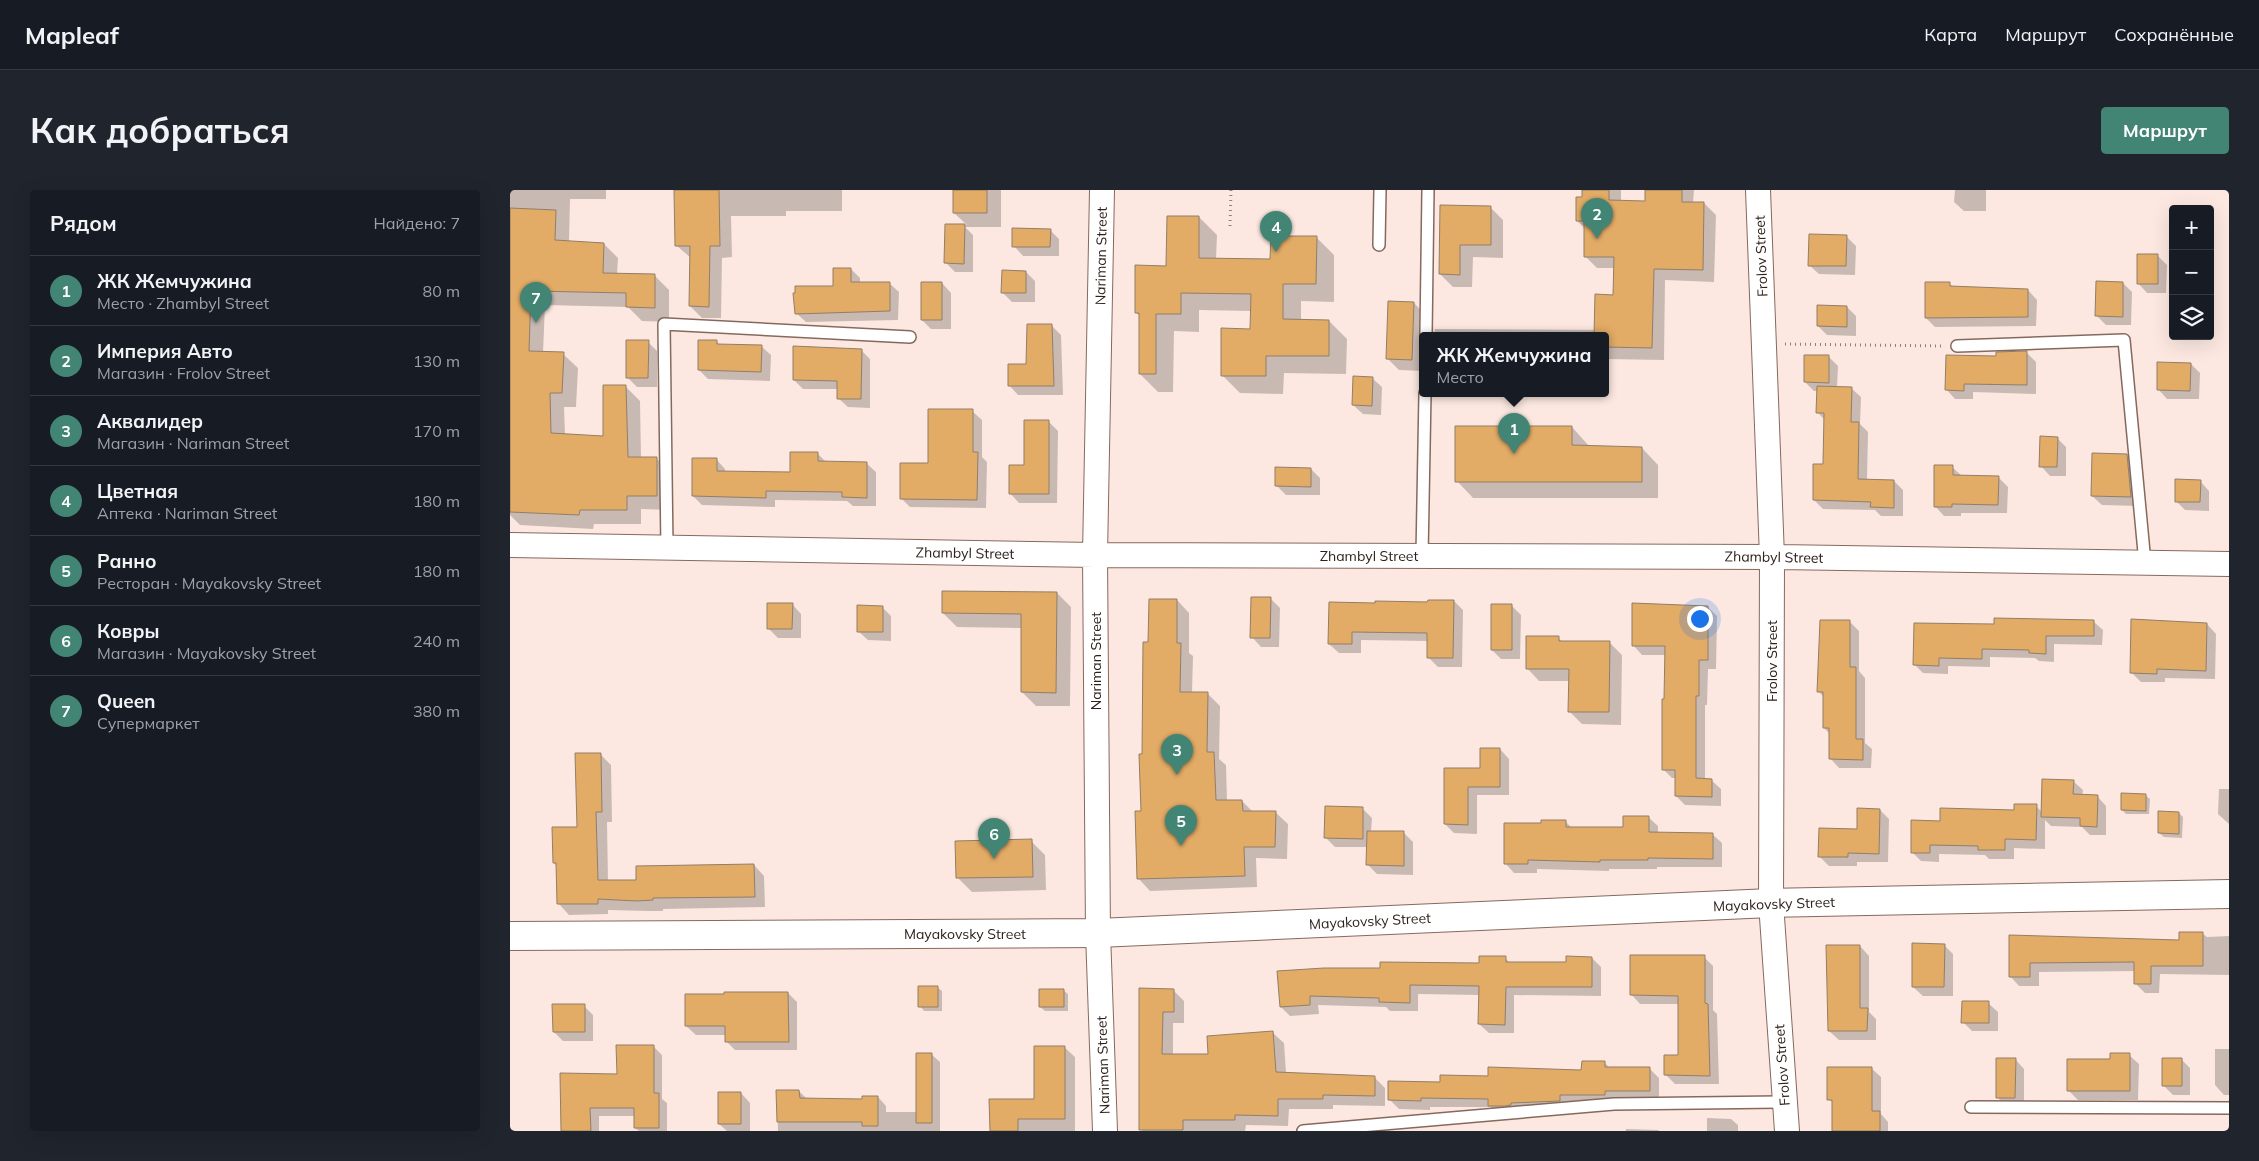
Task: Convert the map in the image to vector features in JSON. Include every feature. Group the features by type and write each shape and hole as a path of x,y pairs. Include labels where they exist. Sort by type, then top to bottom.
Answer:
{"main road":[{"name":"Mayakovsky Street","path":"510,936 1098,933 1771,903 2229,894"}],"street":[{"name":"Nariman Street","path":"1102,190 1095,555 1098,933 1105,1131"},
{"name":"Frolov Street","path":"1758,190 1772,557 1771,903 1787,1131"},
{"name":"Zhambyl Street","path":"510,545 1095,555 1772,557 2229,564"}],"lane":[{"path":"1380,190 1380,245"},
{"path":"1426,332 1428,190"},
{"path":"667,548 664,324 910,337"},
{"path":"1957,346 2124,340 2145,563"},
{"path":"1422,556 1425,397"},
{"path":"1303,1131 1614,1104 1785,1102"},
{"path":"1971,1107 2229,1108"}],"path":[{"path":"1230,226 1231,190"},
{"path":"1764,344 1957,346"}],"building":[{"path":"674,190 719,190 720,246 710,246 709,307 689,306 690,246 675,246"},
{"path":"953,190 987,190 987,213 953,213"},
{"path":"1582,190 1609,190 1609,200 1645,201 1645,190 1682,190 1682,202 1704,202 1703,270 1654,269 1652,348 1609,347 1609,332 1594,332 1595,294 1613,295 1614,257 1584,257 1584,221 1576,221 1576,197 1582,197"},
{"path":"1440,205 1491,206 1491,245 1460,245 1460,275 1439,274"},
{"path":"510,208 556,210 555,240 604,243 603,273 655,274 655,308 626,307 626,293 531,291 529,351 564,352 562,393 550,393 551,433 603,436 603,385 626,385 628,457 657,457 657,496 627,496 627,510 580,510 579,515 510,512"},
{"path":"1167,216 1199,216 1199,258 1270,259 1271,236 1317,236 1316,284 1283,284 1283,319 1329,320 1329,356 1266,356 1266,376 1221,376 1221,328 1250,329 1251,294 1181,293 1181,314 1156,314 1156,374 1139,374 1139,313 1135,313 1135,265 1166,266"},
{"path":"945,224 965,224 964,264 944,263"},
{"path":"1012,228 1051,229 1050,247 1012,247"},
{"path":"1809,234 1847,235 1846,266 1808,266"},
{"path":"2137,254 2158,254 2158,284 2137,284"},
{"path":"833,268 851,268 851,282 890,282 890,311 795,314 793,293 795,293 795,286 833,286"},
{"path":"1002,270 1026,271 1026,293 1001,293"},
{"path":"2096,281 2123,282 2123,317 2095,316"},
{"path":"921,282 942,282 942,320 921,320"},
{"path":"1925,282 1950,282 1950,286 2028,289 2028,317 1925,318"},
{"path":"1388,301 1414,302 1412,360 1386,359"},
{"path":"1817,305 1847,306 1847,327 1817,326"},
{"path":"1027,324 1052,324 1054,386 1008,386 1008,364 1026,364"},
{"path":"626,340 649,340 648,378 626,378"},
{"path":"698,340 717,340 717,344 762,345 761,372 698,370"},
{"path":"793,346 862,349 861,399 837,399 837,381 793,380"},
{"path":"2027,351 2027,385 1964,384 1964,391 1945,390 1946,355 1996,356 1996,352"},
{"path":"1804,355 1829,355 1829,383 1804,382"},
{"path":"2157,362 2191,363 2190,391 2157,390"},
{"path":"1353,376 1373,377 1372,406 1352,405"},
{"path":"1817,386 1852,387 1851,422 1859,422 1858,479 1894,480 1894,508 1870,507 1871,502 1813,500 1813,464 1823,464 1824,413 1816,413"},
{"path":"928,409 973,409 973,452 978,452 977,500 900,499 900,463 928,463"},
{"path":"1024,420 1049,420 1049,494 1009,494 1009,465 1024,465"},
{"path":"1455,426 1572,426 1572,445 1642,447 1642,482 1455,482"},
{"path":"2040,436 2058,437 2057,467 2039,467"},
{"path":"790,452 818,452 818,461 867,462 867,498 842,497 842,492 766,491 766,498 692,496 692,458 717,458 717,471 790,472"},
{"path":"2092,453 2127,454 2131,497 2091,496"},
{"path":"1934,465 1953,465 1953,475 1999,476 1998,505 1952,504 1952,507 1934,507"},
{"path":"1275,467 1311,468 1311,487 1275,486"},
{"path":"2175,479 2201,480 2200,502 2175,502"},
{"path":"942,591 1057,592 1056,693 1021,692 1021,614 942,613"},
{"path":"1251,597 1271,597 1270,638 1250,638"},
{"path":"1149,599 1177,599 1177,643 1181,643 1180,692 1208,692 1207,752 1214,752 1216,800 1242,800 1243,811 1276,811 1275,847 1244,847 1245,876 1137,879 1135,811 1141,811 1139,754 1142,754 1143,642 1148,642"},
{"path":"1428,600 1454,600 1453,658 1427,658 1427,633 1352,632 1352,644 1328,644 1329,602 1427,602"},
{"path":"767,603 793,603 792,629 767,629"},
{"path":"1632,603 1708,606 1708,660 1699,660 1699,696 1696,696 1696,778 1712,779 1712,797 1675,796 1675,770 1662,770 1662,699 1664,699 1665,646 1632,646"},
{"path":"1491,604 1512,604 1512,650 1491,650"},
{"path":"857,605 883,606 883,632 857,632"},
{"path":"1994,618 2094,620 2094,636 2046,636 2046,654 2029,653 2029,650 1982,649 1982,659 1939,658 1939,666 1913,665 1914,623 1994,624"},
{"path":"2131,619 2207,623 2206,671 2157,669 2157,674 2130,673"},
{"path":"1820,620 1850,620 1850,667 1856,667 1856,739 1863,739 1863,760 1829,759 1829,728 1823,728 1823,692 1817,692"},
{"path":"1526,636 1559,636 1559,641 1610,641 1609,712 1568,712 1569,669 1526,669"},
{"path":"1480,748 1500,748 1500,787 1468,787 1468,825 1444,824 1444,768 1480,768"},
{"path":"575,753 601,753 602,812 596,812 598,880 636,880 636,866 754,864 755,897 653,898 653,900 637,901 598,899 598,904 557,904 556,863 553,863 552,827 577,827"},
{"path":"2042,779 2074,780 2073,794 2098,795 2097,827 2080,826 2080,818 2041,817"},
{"path":"2121,793 2146,794 2146,811 2121,810"},
{"path":"2014,804 2037,804 2036,840 2005,839 2005,850 1978,850 1978,846 1930,845 1930,853 1911,853 1911,820 1940,821 1940,808 2014,810"},
{"path":"1325,806 1363,807 1363,839 1324,838"},
{"path":"1857,808 1880,809 1879,854 1848,853 1848,857 1818,857 1819,828 1857,829"},
{"path":"2158,811 2179,812 2179,834 2158,833"},
{"path":"1623,816 1649,816 1649,832 1713,833 1713,859 1648,858 1648,860 1600,860 1600,862 1528,860 1528,864 1504,864 1504,823 1541,823 1541,820 1566,820 1566,827 1623,827"},
{"path":"1367,831 1404,831 1404,866 1366,865"},
{"path":"1032,839 1033,877 956,878 955,841"},
{"path":"2179,932 2203,932 2203,966 2151,966 2151,984 2134,984 2134,962 2030,963 2030,977 2009,977 2009,935 2179,940"},
{"path":"1912,943 1945,944 1944,987 1912,987"},
{"path":"1826,945 1860,945 1860,1008 1868,1008 1867,1031 1828,1031"},
{"path":"1630,955 1705,955 1705,1003 1708,1004 1710,1076 1664,1075 1664,1055 1678,1055 1678,996 1630,995"},
{"path":"1479,956 1506,956 1506,962 1566,962 1566,956 1592,957 1592,987 1506,987 1505,1025 1478,1024 1479,986 1410,985 1410,1003 1379,1002 1379,998 1310,996 1310,1005 1280,1007 1277,971 1324,968 1380,968 1380,962 1479,963"},
{"path":"918,986 938,986 938,1007 918,1007"},
{"path":"1139,988 1174,989 1174,1012 1163,1012 1162,1054 1208,1054 1207,1036 1273,1031 1276,1072 1375,1076 1375,1096 1323,1095 1323,1099 1278,1099 1278,1116 1235,1115 1235,1120 1183,1120 1183,1130 1139,1130"},
{"path":"1039,989 1064,989 1064,1007 1039,1007"},
{"path":"724,992 788,992 789,1042 725,1042 725,1026 685,1026 685,994 724,994"},
{"path":"1962,1001 1989,1001 1989,1023 1961,1023"},
{"path":"552,1004 585,1004 585,1032 553,1032"},
{"path":"616,1045 654,1045 654,1093 659,1093 659,1128 634,1128 634,1108 590,1108 591,1131 561,1131 560,1073 617,1074"},
{"path":"1034,1046 1065,1046 1065,1119 1018,1119 1018,1131 990,1131 989,1099 1034,1099"},
{"path":"916,1053 932,1053 932,1123 916,1123"},
{"path":"2110,1053 2130,1053 2130,1091 2067,1091 2067,1059 2110,1059"},
{"path":"1996,1058 2016,1058 2015,1098 1996,1098"},
{"path":"2162,1058 2182,1058 2182,1086 2162,1086"},
{"path":"1582,1061 1605,1061 1605,1067 1650,1067 1650,1091 1605,1091 1605,1095 1560,1095 1560,1101 1511,1103 1511,1105 1505,1106 1488,1106 1488,1099 1421,1098 1421,1101 1388,1100 1388,1081 1440,1082 1440,1075 1488,1076 1488,1067 1581,1070"},
{"path":"1827,1067 1872,1067 1872,1111 1880,1111 1880,1131 1832,1131 1832,1100 1827,1100"},
{"path":"776,1090 799,1090 800,1098 862,1099 862,1096 878,1096 878,1126 862,1126 862,1122 777,1122"},
{"path":"718,1092 741,1092 741,1124 718,1124"}],"place":[{"name":"Империя Авто","path":"1597,239"},
{"name":"Цветная","path":"1276,252"},
{"name":"Queen","path":"536,323"},
{"name":"ЖК Жемчужина","path":"1514,454"},
{"name":"Аквалидер","path":"1177,775"},
{"name":"Ранно","path":"1181,846"},
{"name":"Ковры","path":"994,859"}]}
